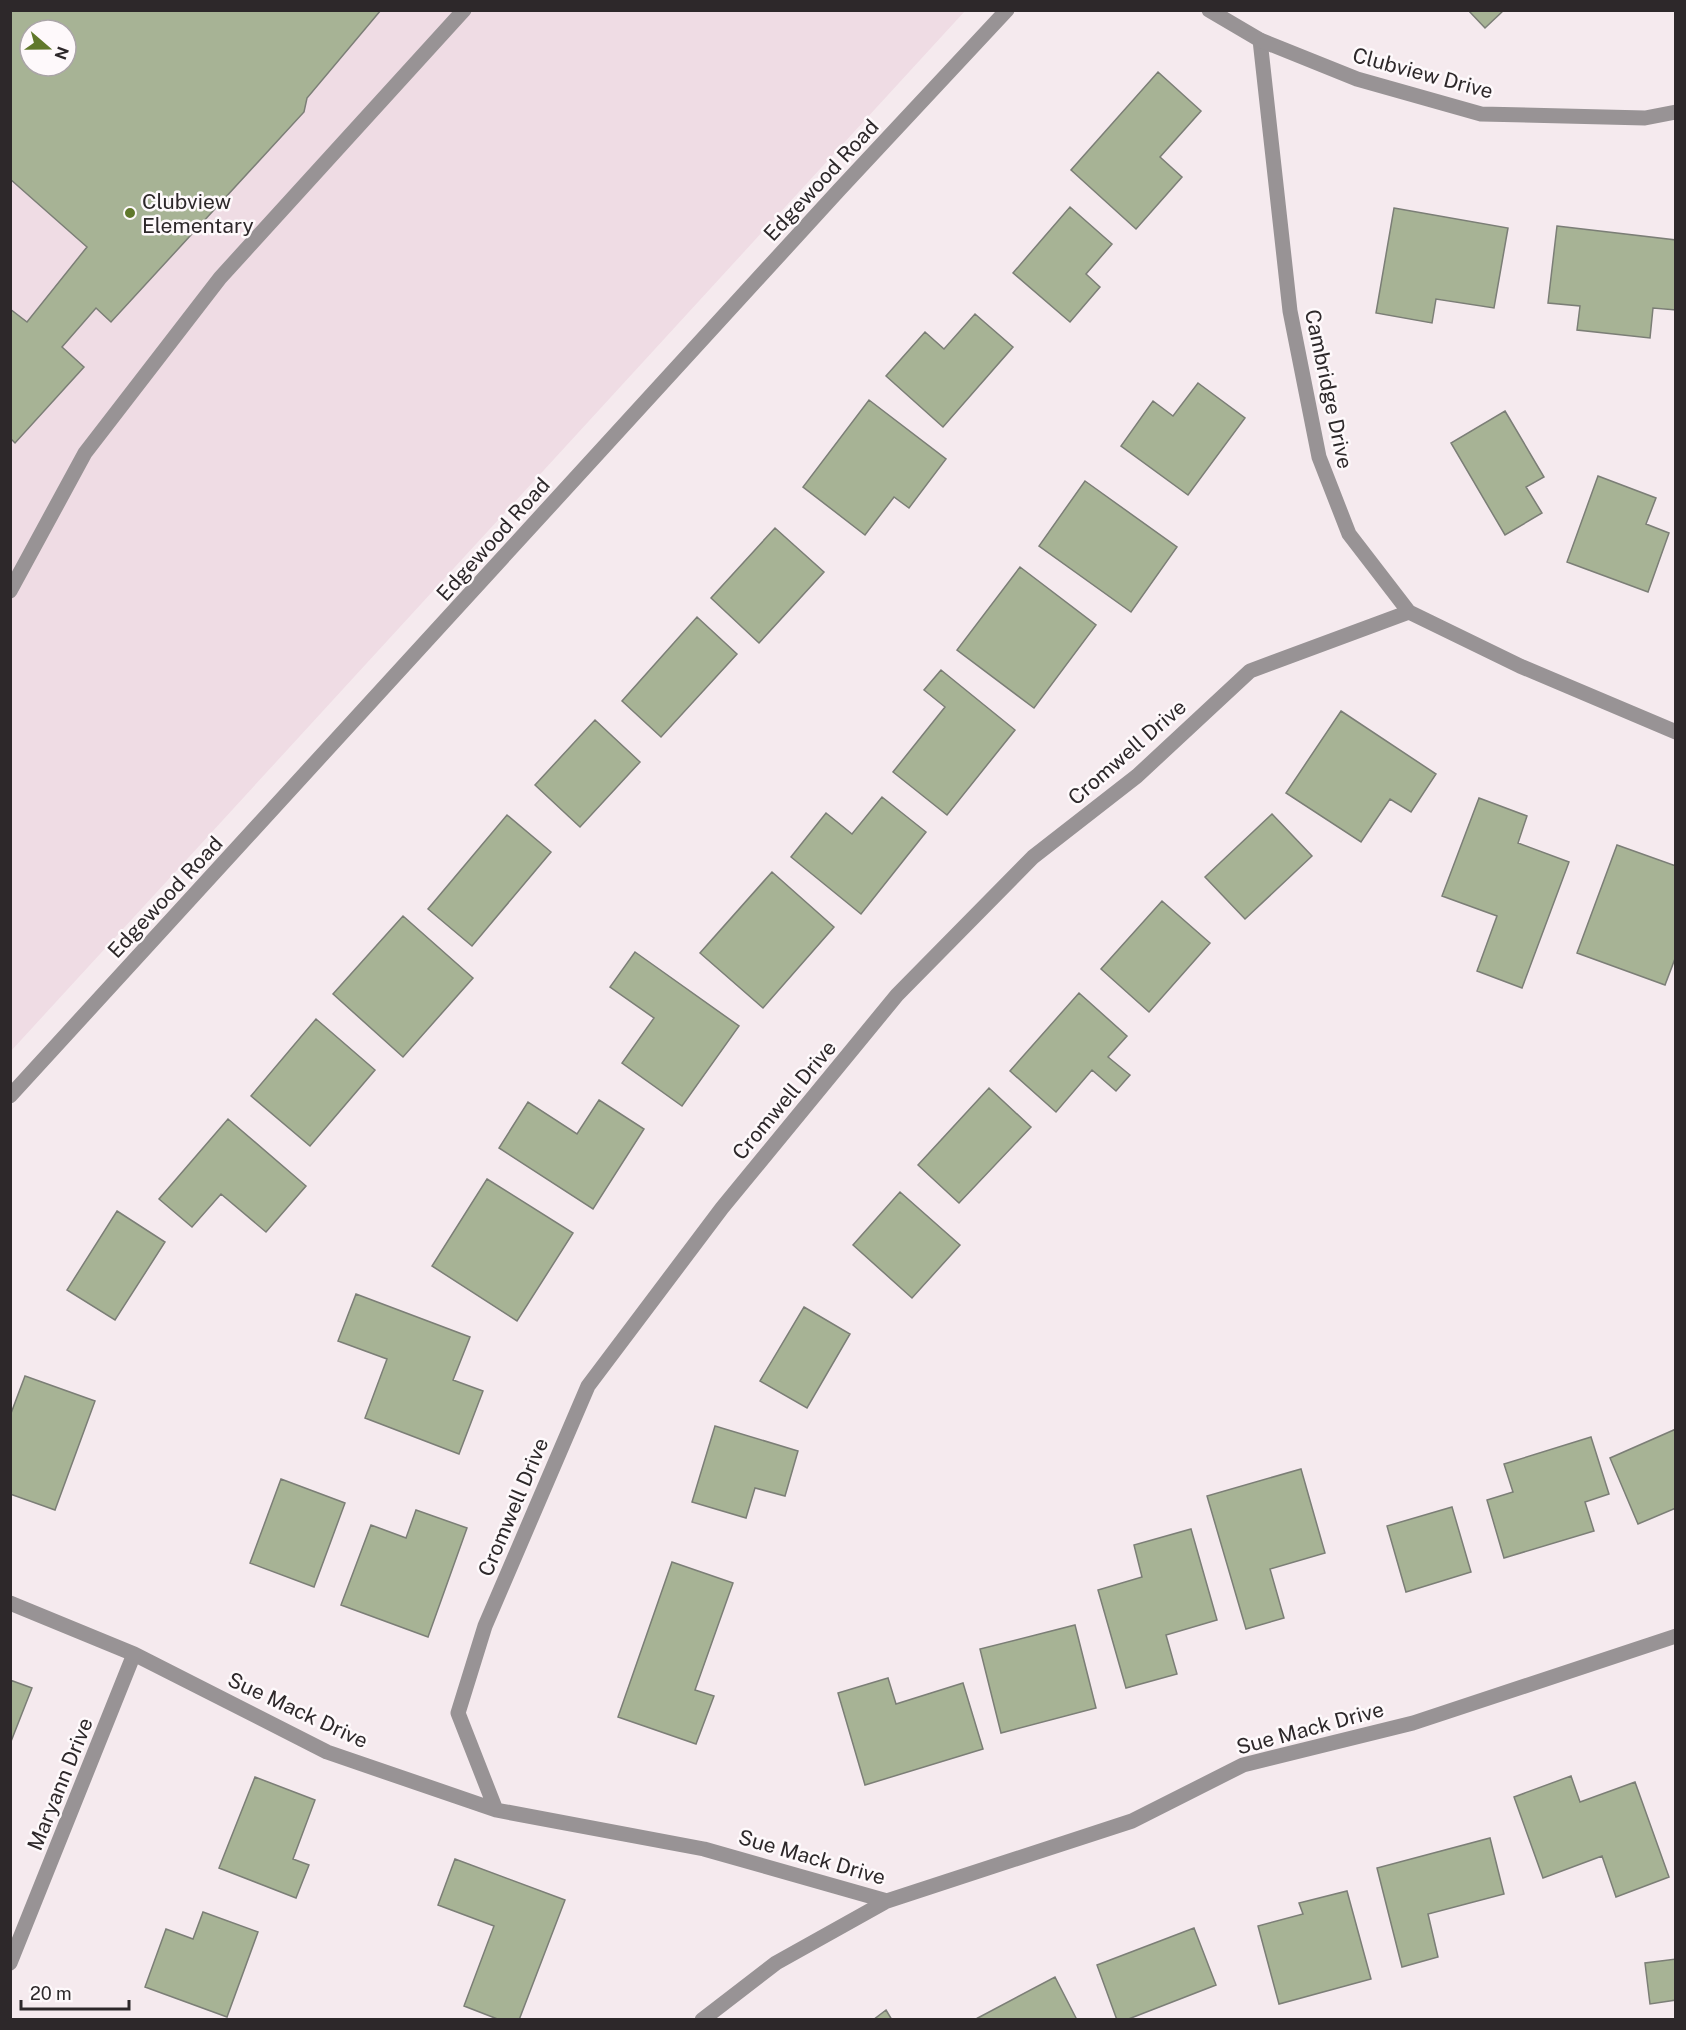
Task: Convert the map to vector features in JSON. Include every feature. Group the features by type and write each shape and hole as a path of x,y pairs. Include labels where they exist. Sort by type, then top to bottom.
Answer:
{"street":[{"path":"10,591 85,453 220,278 464,10"},
{"name":"Edgewood Road","path":"10,1096 839,190 1007,10"},
{"name":"Clubview Drive","path":"1209,10 1260,40 1357,79 1481,114 1645,118 1676,112"},
{"name":"Cambridge Drive","path":"1260,40 1290,311 1319,457 1349,534 1409,612 1520,666 1676,732"},
{"name":"Cromwell Drive","path":"496,1810 458,1713 485,1626 588,1386 722,1208 897,995 1033,858 1137,776 1250,672 1409,612"},
{"name":"Sue Mack Drive","path":"10,1604 134,1654 327,1752 496,1810 704,1849 886,1901 1132,1821 1243,1765 1413,1724 1676,1636"},
{"name":"Maryann Drive","path":"10,1963 134,1654"},
{"path":"702,2019 776,1963 886,1901"}],"shaded area":[{"path":"11,11 965,11 11,1051"}],"building":[{"name":"Clubview Elementary","path":"10,10 381,10 307,98 304,112 111,322 96,308 62,347 84,367 15,443 10,438 10,309 27,322 87,247 10,179"},
{"path":"1468,10 1504,10 1485,28"},
{"path":"1158,72 1201,111 1160,157 1182,177 1136,229 1071,170"},
{"path":"1070,207 1112,244 1086,274 1100,287 1070,322 1013,273"},
{"path":"1394,208 1508,228 1494,308 1436,299 1432,323 1376,313"},
{"path":"1557,226 1676,240 1676,310 1653,308 1650,338 1577,330 1580,306 1548,303"},
{"path":"975,314 1013,347 943,427 886,376 925,332 944,349"},
{"path":"1198,383 1245,418 1188,495 1121,446 1153,401 1173,416"},
{"path":"869,400 946,459 909,508 894,497 865,535 803,487"},
{"path":"1505,411 1544,477 1526,487 1542,513 1505,535 1451,443"},
{"path":"1598,476 1656,498 1646,524 1669,533 1648,592 1567,562"},
{"path":"1085,481 1177,547 1131,612 1039,546"},
{"path":"775,528 824,572 759,643 711,598"},
{"path":"1020,567 1096,625 1034,708 957,650"},
{"path":"697,617 737,654 661,737 622,701"},
{"path":"941,670 1015,730 947,815 893,772 945,707 924,690"},
{"path":"1341,711 1436,774 1411,812 1390,799 1361,842 1286,793"},
{"path":"595,720 640,762 580,827 535,785"},
{"path":"882,797 926,832 861,914 791,857 826,813 852,834"},
{"path":"1479,798 1527,816 1518,843 1569,862 1522,988 1477,971 1497,916 1442,896"},
{"path":"1272,814 1312,856 1245,919 1205,877"},
{"path":"507,815 551,852 472,946 428,909"},
{"path":"1617,845 1676,866 1676,956 1665,985 1577,953"},
{"path":"772,872 834,927 763,1008 700,953"},
{"path":"1162,901 1210,943 1149,1012 1101,969"},
{"path":"403,916 473,978 403,1057 333,994"},
{"path":"635,952 739,1026 682,1106 622,1063 654,1018 610,987"},
{"path":"1079,993 1127,1036 1108,1057 1130,1075 1116,1091 1092,1070 1056,1112 1010,1071"},
{"path":"316,1019 375,1070 310,1146 251,1096"},
{"path":"989,1088 1031,1127 959,1203 918,1165"},
{"path":"599,1100 644,1129 593,1209 499,1148 528,1102 577,1134"},
{"path":"228,1119 306,1186 266,1232 221,1194 192,1227 159,1199"},
{"path":"487,1179 573,1233 517,1321 432,1266"},
{"path":"900,1192 960,1245 912,1298 853,1245"},
{"path":"117,1211 165,1242 115,1320 67,1290"},
{"path":"356,1294 470,1337 453,1380 483,1391 459,1454 365,1418 387,1359 338,1341"},
{"path":"804,1307 850,1334 807,1408 760,1381"},
{"path":"25,1376 95,1401 55,1510 10,1494 10,1416"},
{"path":"715,1426 798,1451 785,1496 755,1488 746,1518 692,1502"},
{"path":"1676,1429 1676,1508 1638,1524 1610,1458"},
{"path":"1591,1437 1609,1494 1585,1502 1594,1531 1504,1558 1487,1500 1513,1492 1504,1464"},
{"path":"1301,1469 1325,1553 1270,1569 1284,1618 1246,1629 1207,1496"},
{"path":"281,1479 345,1503 314,1587 250,1563"},
{"path":"1452,1507 1471,1572 1406,1592 1387,1526"},
{"path":"416,1510 467,1528 428,1637 341,1605 371,1525 406,1538"},
{"path":"1191,1529 1217,1620 1166,1635 1177,1674 1126,1688 1098,1590 1142,1577 1134,1545"},
{"path":"672,1562 733,1583 695,1690 714,1696 696,1744 618,1717"},
{"path":"1075,1625 1096,1708 1001,1733 980,1649"},
{"path":"888,1678 896,1704 963,1683 983,1749 865,1785 838,1693"},
{"path":"10,1680 32,1688 10,1744"},
{"path":"1571,1776 1580,1802 1635,1782 1669,1877 1616,1897 1602,1856 1543,1878 1514,1797"},
{"path":"255,1777 315,1800 293,1859 309,1865 296,1898 219,1868"},
{"path":"1490,1838 1504,1894 1428,1914 1438,1957 1402,1967 1377,1868"},
{"path":"455,1859 565,1900 519,2020 500,2020 464,2006 494,1926 438,1905"},
{"path":"1347,1891 1371,1979 1279,2004 1258,1926 1303,1914 1299,1903"},
{"path":"203,1912 258,1932 227,2017 145,1987 166,1929 193,1939"},
{"path":"1194,1928 1216,1985 1126,2020 1117,2020 1097,1965"},
{"path":"1676,1959 1676,2000 1650,2004 1645,1963"},
{"path":"1055,1977 1077,2020 974,2020"},
{"path":"886,2010 892,2020 873,2020"}],"place":[{"name":"Clubview Elementary","path":"130,213"}]}
